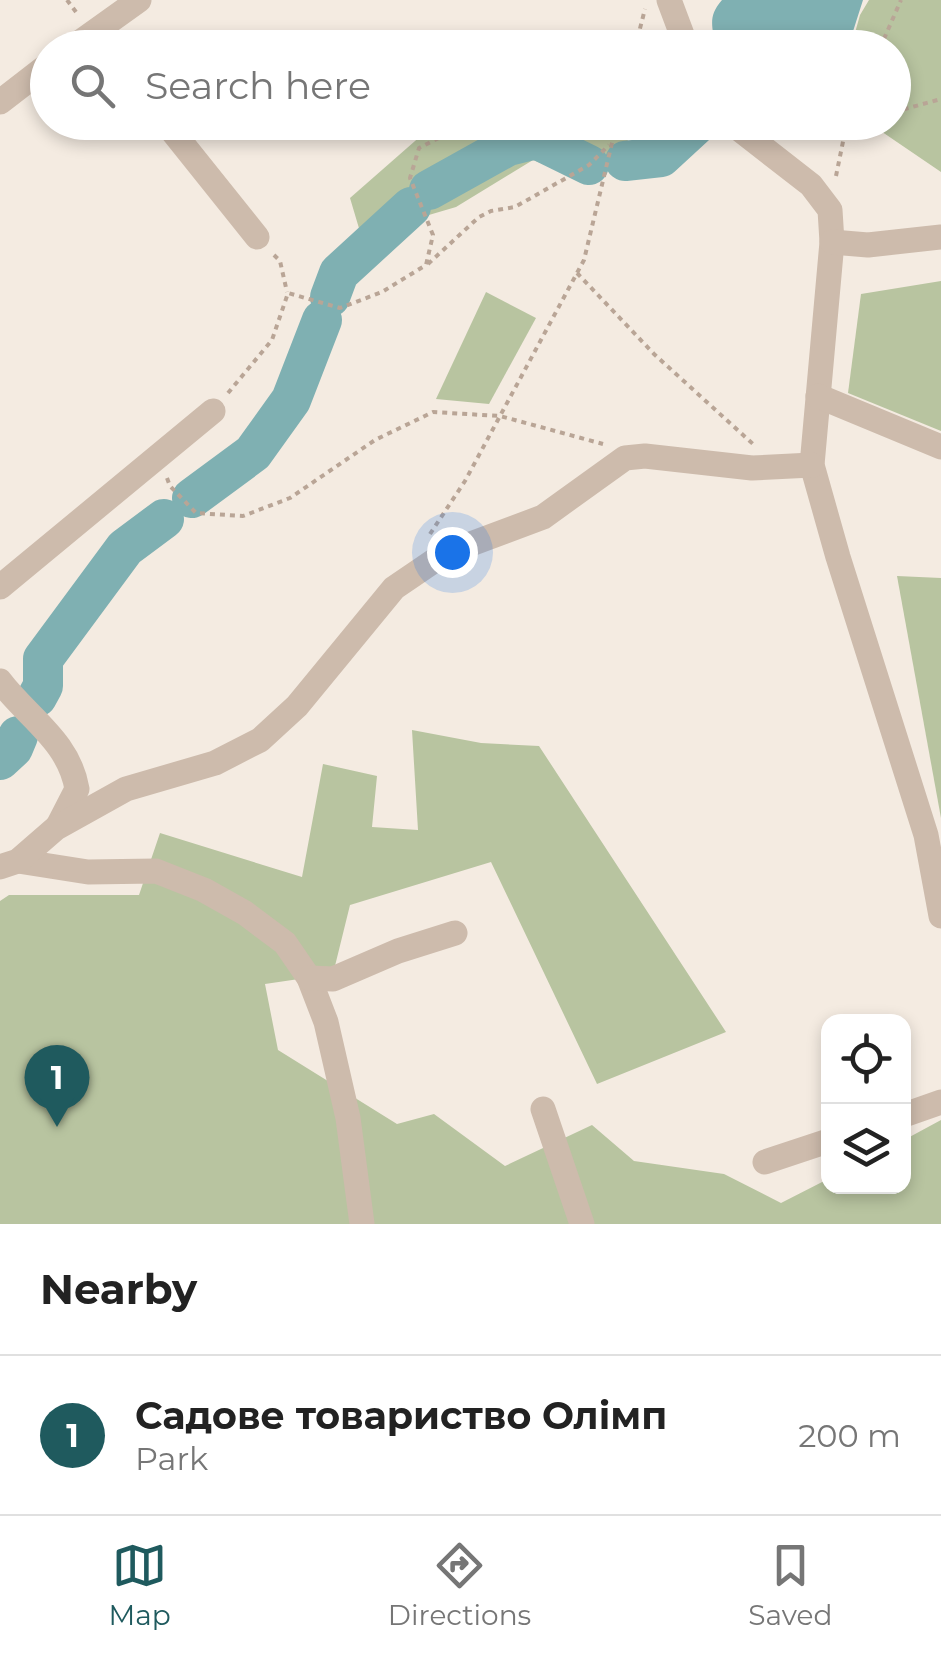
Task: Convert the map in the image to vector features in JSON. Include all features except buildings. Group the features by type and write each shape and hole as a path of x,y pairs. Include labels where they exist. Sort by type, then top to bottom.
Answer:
{"street":[{"path":"105,30 138,0"},
{"path":"668,0 680,30"},
{"path":"0,102 30,80"},
{"path":"179,140 257,237"},
{"path":"753,140 811,185 830,210 832,242 812,465 926,835 941,916"},
{"path":"832,242 868,246 941,238"},
{"path":"818,396 941,447"},
{"path":"0,587 213,411"},
{"path":"9,864 56,828 126,788 215,763 260,740 297,706 394,588 444,554 543,517 625,458 645,456 752,468 812,465"},
{"path":"0,681 54,738 69,760 77,790 56,828"},
{"path":"9,864 88,872 156,870 246,913 284,942 309,978 326,1022 348,1118 362,1224"},
{"path":"309,978 333,980 455,933"},
{"path":"911,1113 941,1102"},
{"path":"543,1108 582,1224"},
{"path":"765,1162 821,1142"}],"path":[{"path":"640,30 647,0"},
{"path":"888,30 901,0"},
{"path":"911,107 941,99"},
{"path":"426,264 433,235 410,178 419,148 435,140"},
{"path":"830,210 845,140"},
{"path":"288,293 340,308 382,292 426,264 479,217 515,207 590,165 612,142"},
{"path":"424,542 465,481 584,260 612,142"},
{"path":"213,411 272,340 288,293 280,261 257,237"},
{"path":"577,274 654,354 778,467"},
{"path":"157,455 170,486 196,513 243,516 290,498 375,440 433,412 500,416 645,456"}],"green space":[{"path":"869,0 941,0 941,172 894,140 911,140 911,30 856,30"},
{"path":"416,140 628,140 584,180 533,160 456,207 361,235 350,198"},
{"path":"941,281 941,431 848,393 861,294"},
{"path":"486,292 536,318 489,404 436,399"},
{"path":"897,576 941,578 941,818"},
{"path":"412,730 481,743 539,746 726,1032 597,1084 491,862 350,905 333,974 265,984 278,1050 397,1124 434,1114 505,1166 592,1125 634,1161 724,1174 781,1203 821,1183 821,1194 911,1194 911,1136 941,1120 941,1224 0,1224 0,901 9,895 139,895 160,833 302,877 323,764 377,776 372,827 418,830"}],"water":[{"path":"722,0 863,0 853,30 712,30"}],"waterway":[{"path":"429,190 508,146 532,140"},
{"path":"538,140 589,165"},
{"path":"625,161 661,157 679,140"},
{"path":"330,297 339,273 411,207"},
{"path":"192,498 253,453 291,400 322,320"},
{"path":"37,697 43,686 43,659 125,548 164,519"},
{"path":"0,760 13,748 18,736"}],"place":[{"name":"Садове товариство Олімп","path":"57,1127"}]}
